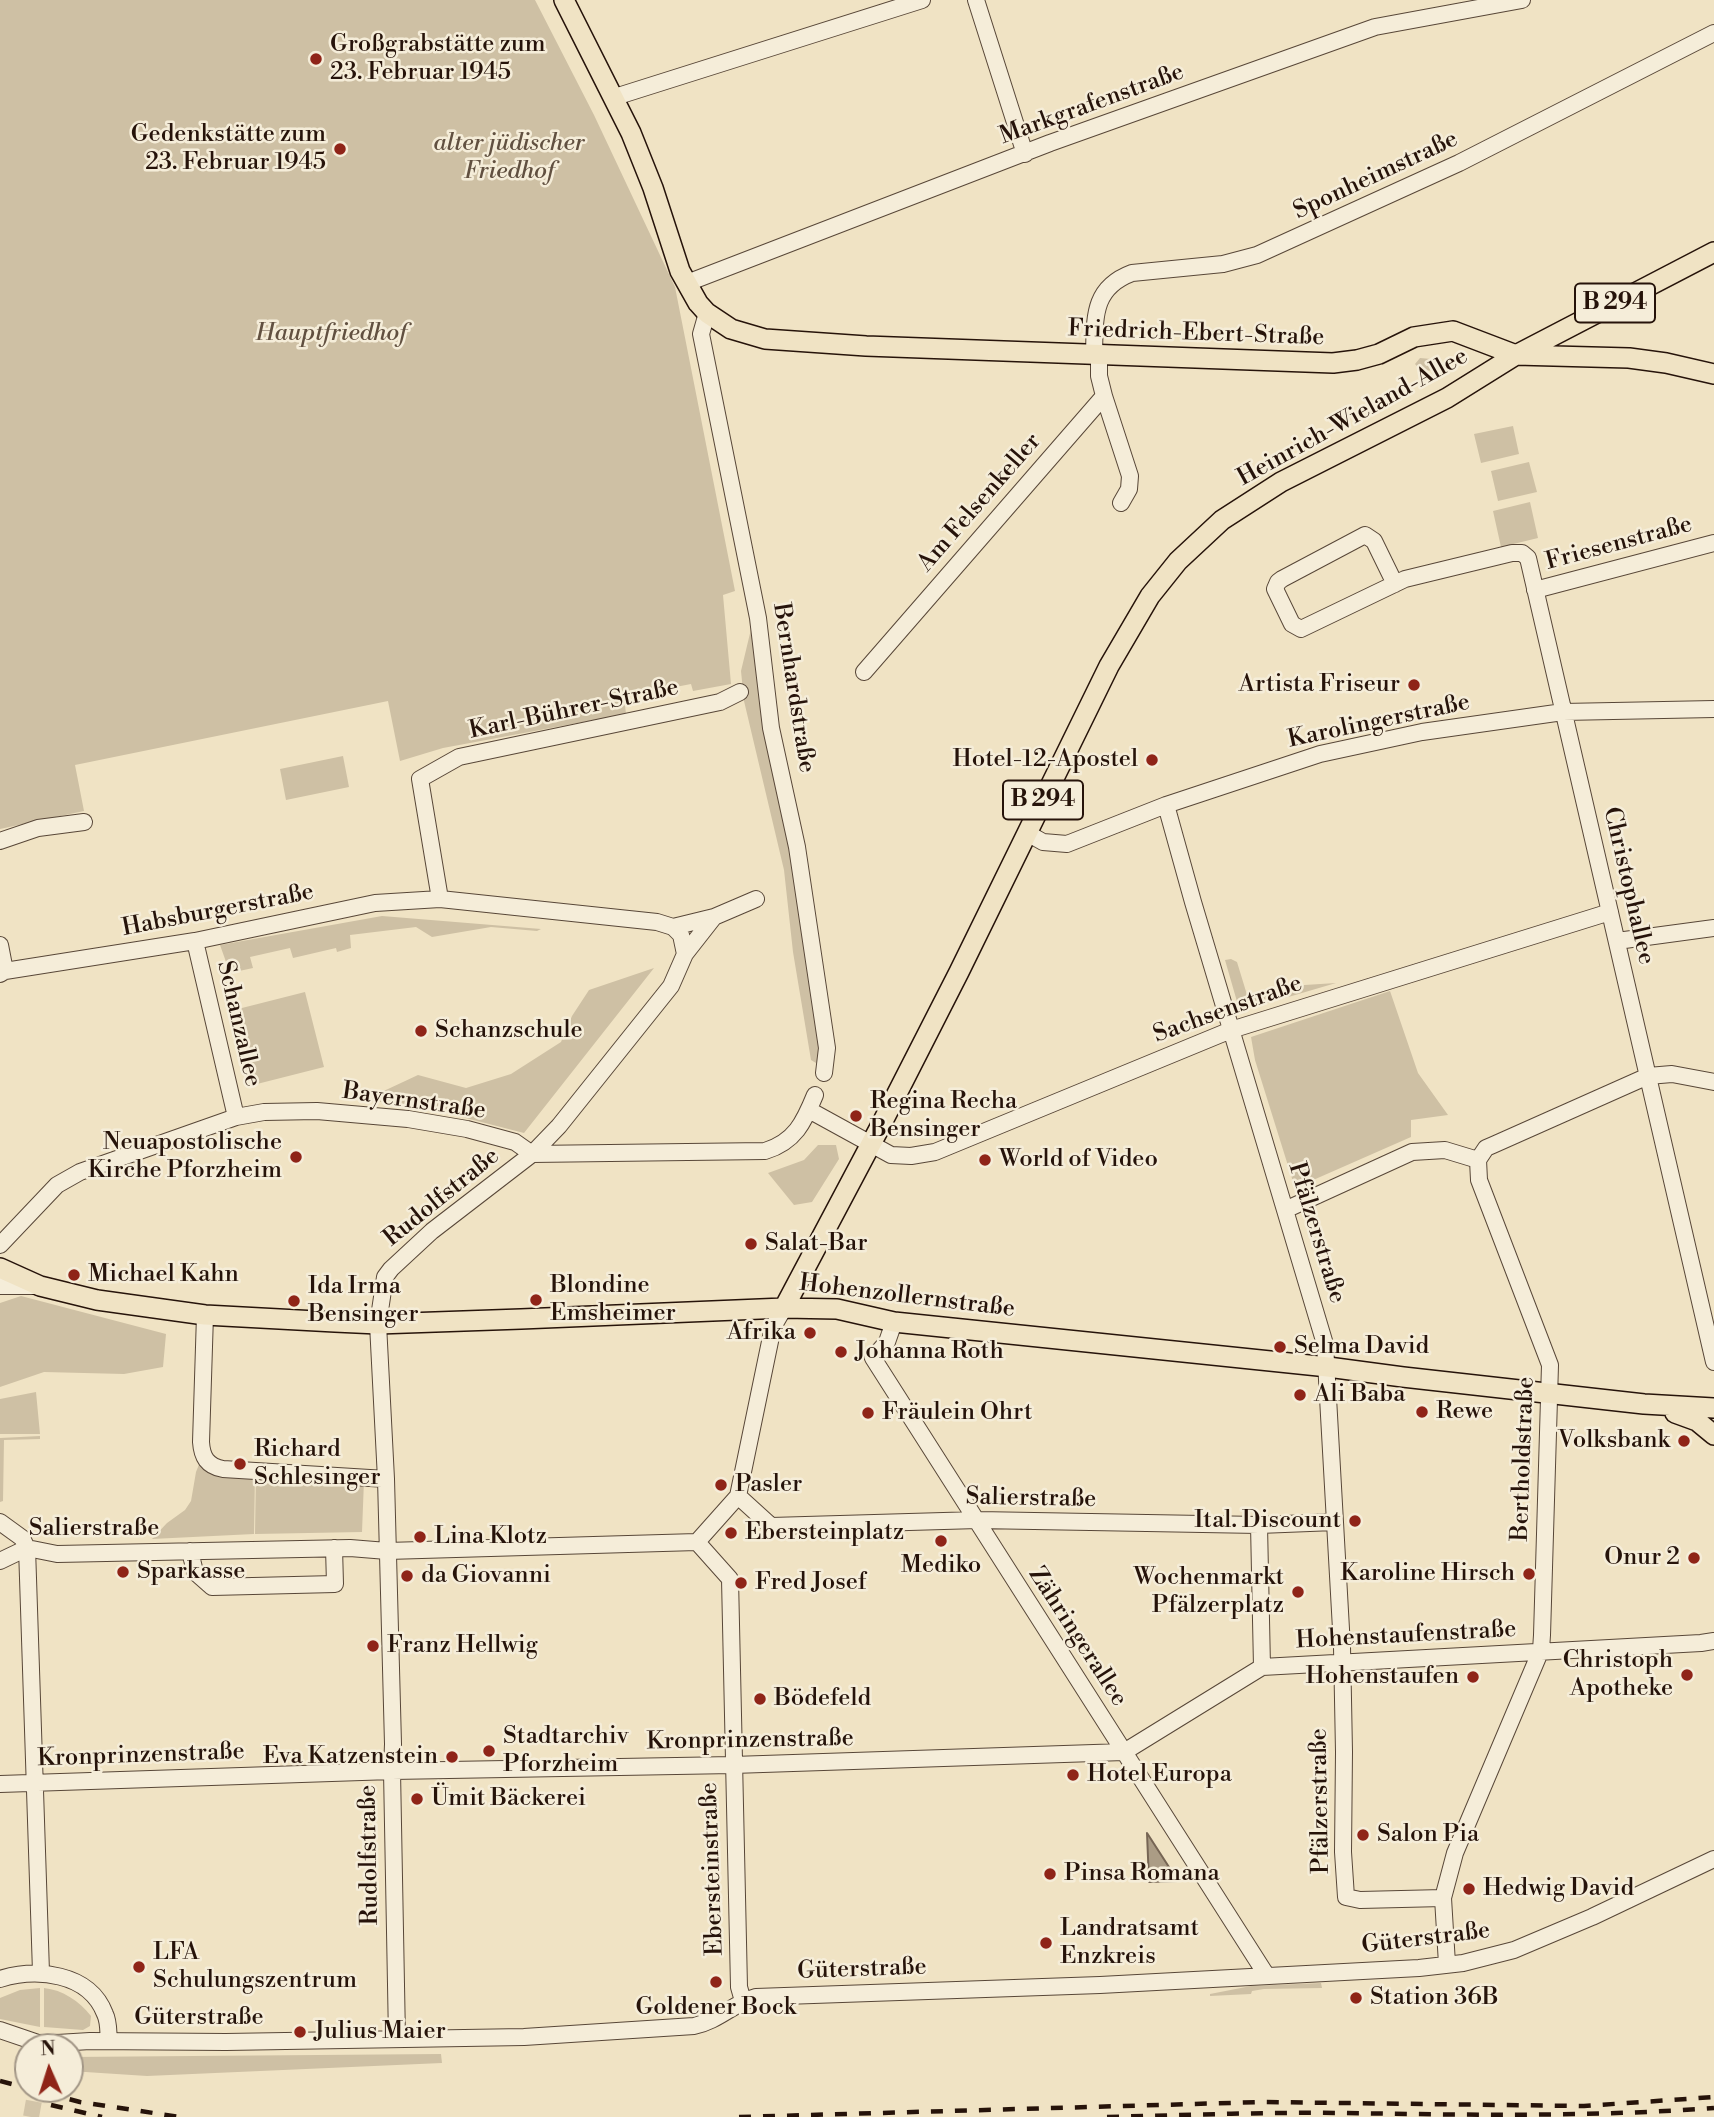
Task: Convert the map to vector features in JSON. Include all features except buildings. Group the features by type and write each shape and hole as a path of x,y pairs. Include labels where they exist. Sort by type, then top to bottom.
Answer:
{"main road":[{"path":"564,0 615,97 653,188 680,271 687,284"},
{"name":"Heinrich-Wieland-Allee","path":"783,1308 870,1145 1122,641 1150,596 1189,550 1222,520 1264,491 1447,397 1516,355 1714,252"},
{"name":"Friedrich-Ebert-Straße","path":"687,284 707,313 731,329 765,339 876,347 1333,363 1379,354 1414,337 1453,331 1516,355 1629,358 1714,374"},
{"name":"Hohenzollernstraße","path":"0,1268 40,1286 97,1300 205,1315 378,1324 783,1308 837,1310 894,1322 1328,1367 1644,1404 1714,1408"},
{"name":"Hohenzollernstraße","path":"1644,1404 1689,1417 1703,1424 1714,1435"}],"street":[{"path":"615,97 922,0"},
{"path":"976,0 1025,154"},
{"name":"Markgrafenstraße","path":"687,284 1025,154 1375,27 1522,0"},
{"name":"Sponheimstraße","path":"1097,356 1096,313 1104,292 1120,278 1132,273 1223,264 1257,255 1459,163 1714,33"},
{"name":"Bernhardstraße","path":"707,313 701,334 758,618 771,728 805,892 827,1048 824,1073"},
{"path":"1097,356 1104,396 1130,476 1129,489 1121,503"},
{"name":"Am Felsenkeller","path":"863,672 1104,396"},
{"name":"Christophallee","path":"1395,584 1374,541 1365,536 1282,579 1275,589 1292,625 1301,629 1413,577 1517,552 1528,558 1714,1362"},
{"name":"Friesenstraße","path":"1535,590 1714,543"},
{"name":"Karl-Bührer-Straße","path":"440,899 420,779 459,757 720,702 740,692"},
{"name":"Karolingerstraße","path":"1027,834 1043,842 1067,844 1166,804 1320,754 1422,732 1563,712 1714,709"},
{"name":"Pfälzerstraße","path":"1166,804 1325,1344 1342,1663 1343,1852 1346,1897"},
{"path":"0,841 37,828 84,822"},
{"name":"Habsburgerstraße","path":"0,945 3,973 195,941 375,903 440,899 657,922 673,927 714,918 756,899"},
{"name":"Sachsenstraße","path":"870,1145 900,1157 922,1155 945,1148 1231,1030 1610,912"},
{"name":"Rudolfstraße","path":"397,2038 386,1479 378,1324 383,1285 391,1269 432,1231 532,1154 559,1126 671,986 685,954 714,918"},
{"path":"673,927 681,935 685,954"},
{"path":"1617,941 1714,928"},
{"name":"Schanzallee","path":"195,941 236,1117"},
{"path":"1285,1210 1412,1152 1445,1150 1478,1160 1486,1149 1493,1145 1648,1076 1672,1074 1714,1082"},
{"path":"815,1095 809,1110 870,1145"},
{"name":"Bayernstraße","path":"0,1245 57,1185 80,1172 236,1117 264,1112 317,1111 408,1119 467,1129 515,1142 532,1154 765,1151 780,1146 794,1136 809,1110"},
{"name":"Bertholdstraße","path":"1447,1965 1443,1898 1455,1853 1541,1650 1549,1360 1479,1180 1478,1160"},
{"path":"0,1286 40,1286"},
{"path":"697,1542 738,1496 773,1327 783,1308"},
{"path":"205,1315 201,1442 206,1461 218,1468 386,1479"},
{"name":"Zähringerallee","path":"894,1322 887,1342 873,1358 1267,1976"},
{"name":"Salierstraße","path":"738,1496 771,1526 978,1520 1259,1525 1335,1522"},
{"path":"0,1522 22,1538 27,1548 41,1972"},
{"path":"1259,1525 1262,1667"},
{"name":"Salierstraße","path":"0,1561 27,1548 57,1555 334,1548 387,1551 697,1542"},
{"name":"Ebersteinstraße","path":"697,1542 730,1578 739,1987 743,2001"},
{"name":"Salierstraße","path":"190,1552 195,1572 212,1587 335,1584 334,1548"},
{"name":"Hohenstaufenstraße","path":"1124,1752 1262,1667 1714,1641"},
{"name":"Kronprinzenstraße","path":"0,1784 1124,1752"},
{"name":"Güterstraße","path":"84,2042 524,2037 684,2027 714,2020 743,2001 756,1997 1100,1984 1447,1965 1480,1959 1530,1944 1714,1858"},
{"name":"Güterstraße","path":"1346,1897 1360,1900 1443,1898"},
{"path":"0,1979 41,1972 54,1974 78,1984 99,2003 107,2020 109,2041"}],"green space":[{"name":"Hauptfriedhof","path":"0,0 535,0 594,115 675,287 735,591 723,595 731,684 693,691 691,684 624,697 626,714 443,748 400,761 388,701 75,765 84,811 0,829"},
{"path":"1420,358 1431,359 1439,365 1439,370 1421,371 1415,364"},
{"path":"1513,426 1519,454 1481,463 1474,434"},
{"path":"1529,462 1537,492 1498,501 1491,471"},
{"path":"1530,502 1538,538 1501,547 1493,511"},
{"path":"752,625 789,832 823,1057 816,1063 811,1060 793,952 784,870 744,701 741,671"},
{"path":"343,756 349,787 286,800 280,769"},
{"path":"382,916 541,929 537,931 491,927 432,937 416,927 350,935 351,948 337,952 336,948 293,958 290,948 250,957 253,968 230,973 220,945"},
{"path":"1225,960 1237,962 1248,998 1289,986 1336,983 1244,1010 1238,1005"},
{"path":"654,968 524,1133 419,1106 371,1101 373,1096 418,1075 466,1088 511,1074 561,1042 572,1016 589,990"},
{"path":"1390,991 1418,1073 1448,1115 1411,1120 1411,1137 1295,1188 1255,1060 1251,1037"},
{"path":"305,992 324,1067 257,1084 238,1009"},
{"path":"818,1145 836,1145 839,1159 812,1202 794,1205 768,1173 804,1160"},
{"path":"21,1296 166,1334 163,1367 124,1374 44,1372 0,1387 0,1303"},
{"path":"36,1392 40,1434 0,1434 0,1399"},
{"path":"40,1436 40,1439 4,1440 3,1501 0,1502 0,1438"},
{"path":"202,1457 255,1472 254,1534 152,1539 167,1523 185,1510 191,1501 196,1472"},
{"path":"256,1472 364,1480 362,1532 255,1534"},
{"path":"1321,1983 1322,1988 1264,1989 1252,1991 1251,1994 1210,1996 1251,1986"},
{"path":"40,1988 40,2027 0,2019 0,1998 20,1990"},
{"path":"44,1988 58,1991 76,2001 91,2016 90,2026 83,2030 44,2027"},
{"path":"441,2054 442,2063 147,2076 84,2072 84,2057"}],"shaded area":[{"path":"1147,1833 1178,1881 1149,1882"}],"tunnel":[{"path":"31,2117 34,2103"}],"railway":[{"path":"0,2081 80,2102 180,2117"},
{"path":"739,2117 1263,2102 1584,2106 1714,2097"},
{"path":"51,2105 102,2117"},
{"path":"1107,2117 1286,2113 1577,2114 1714,2108"}],"place":[{"name":"Großgrabstätte zum 23. Februar 1945","path":"316,59"},
{"name":"Gedenkstätte zum 23. Februar 1945","path":"340,149"},
{"name":"Artista Friseur","path":"1414,685"},
{"name":"Hotel-12-Apostel","path":"1152,760"},
{"name":"Schanzschule","path":"421,1031"},
{"name":"Regina Recha Bensinger","path":"856,1116"},
{"name":"Neuapostolische Kirche Pforzheim","path":"296,1157"},
{"name":"World of Video","path":"985,1160"},
{"name":"Salat-Bar","path":"751,1244"},
{"name":"Michael Kahn","path":"74,1275"},
{"name":"Blondine Emsheimer","path":"536,1300"},
{"name":"Ida Irma Bensinger","path":"294,1301"},
{"name":"Afrika","path":"810,1333"},
{"name":"Selma David","path":"1280,1347"},
{"name":"Johanna Roth","path":"841,1352"},
{"name":"Ali Baba","path":"1300,1395"},
{"name":"Rewe","path":"1422,1412"},
{"name":"Fräulein Ohrt","path":"868,1413"},
{"name":"Volksbank","path":"1684,1441"},
{"name":"Richard Schlesinger","path":"240,1464"},
{"name":"Pasler","path":"721,1485"},
{"name":"Ital. Discount","path":"1355,1521"},
{"name":"Ebersteinplatz","path":"731,1533"},
{"name":"Lina Klotz","path":"420,1537"},
{"name":"Mediko","path":"941,1541"},
{"name":"Onur 2","path":"1694,1558"},
{"name":"Sparkasse","path":"123,1572"},
{"name":"Karoline Hirsch","path":"1529,1574"},
{"name":"da Giovanni","path":"407,1576"},
{"name":"Fred Josef","path":"741,1583"},
{"name":"Wochenmarkt Pfälzerplatz","path":"1298,1592"},
{"name":"Franz Hellwig","path":"373,1646"},
{"name":"Christoph Apotheke","path":"1687,1675"},
{"name":"Hohenstaufen","path":"1473,1677"},
{"name":"Bödefeld","path":"760,1699"},
{"name":"Stadtarchiv Pforzheim","path":"489,1751"},
{"name":"Eva Katzenstein","path":"452,1757"},
{"name":"Hotel Europa","path":"1073,1775"},
{"name":"Ümit Bäckerei","path":"417,1799"},
{"name":"Salon Pia","path":"1363,1835"},
{"name":"Pinsa Romana","path":"1050,1874"},
{"name":"Hedwig David","path":"1469,1889"},
{"name":"Landratsamt Enzkreis","path":"1046,1943"},
{"name":"LFA Schulungszentrum","path":"139,1967"},
{"name":"Goldener Bock","path":"716,1982"},
{"name":"Station 36B","path":"1356,1998"},
{"name":"Julius Maier","path":"300,2032"}],"park label":[{"name":"alter jüdischer Friedhof","path":"509,158"}]}
